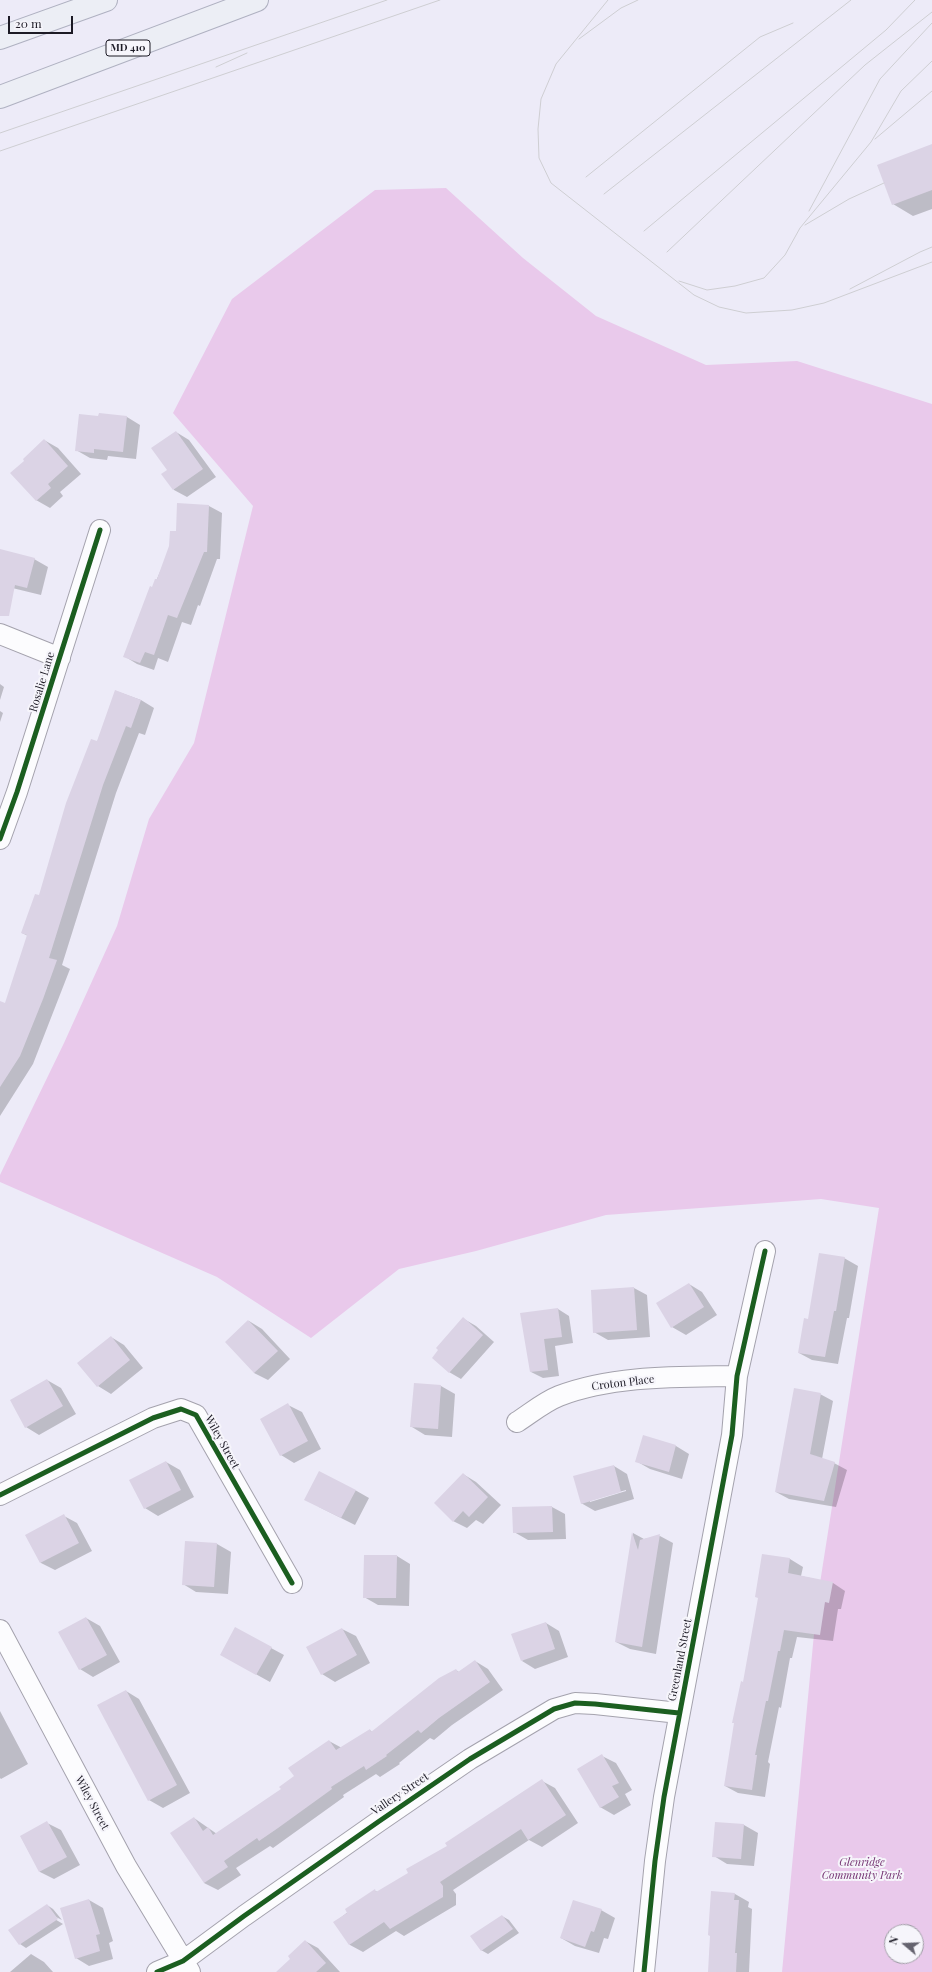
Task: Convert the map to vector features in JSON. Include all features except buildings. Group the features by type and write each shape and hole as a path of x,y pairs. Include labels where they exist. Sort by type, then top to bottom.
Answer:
{"main road":[{"path":"0,38 106,0"},
{"name":"MD 410","path":"0,97 257,0"}],"street":[{"name":"Rosalie Lane","path":"0,839 17,792 100,530"},
{"path":"0,634 60,658"},
{"name":"Greenland Street","path":"644,1972 655,1861 679,1713 732,1435 737,1376 765,1251"},
{"name":"Croton Place","path":"517,1422 558,1397 590,1387 636,1380 737,1376"},
{"name":"Wiley Street","path":"0,1495 153,1418 181,1409 196,1415 292,1583"},
{"name":"Wiley Street","path":"0,1630 126,1866 187,1967"},
{"name":"Vallery Street","path":"157,1972 187,1967 244,1916 470,1759 554,1708 575,1703 679,1713"}],"green space":[{"name":"Glenridge Community Park","path":"446,188 523,258 596,316 706,365 797,361 932,404 932,1972 782,1972 817,1602 879,1208 821,1199 606,1215 476,1251 399,1269 311,1338 217,1277 0,1182 0,1175 64,1043 117,926 149,819 194,743 253,506 173,413 232,299 375,190"}],"tram line":[{"path":"0,133 387,0"},
{"path":"0,151 440,0"},
{"path":"608,0 556,64 541,99 538,129 539,158 551,183 694,295 719,307 746,313 792,310 824,303 932,262"},
{"path":"579,39 621,8 638,0"},
{"path":"604,194 851,0"},
{"path":"644,231 886,30 915,0"},
{"path":"667,252 865,65 932,12"},
{"path":"586,177 760,37 793,23"},
{"path":"809,211 880,79 932,23"},
{"path":"216,67 247,53"},
{"path":"679,281 707,290 735,286 764,278 785,255 800,228 871,142 901,91 932,61"},
{"path":"875,139 932,91"},
{"path":"805,225 849,199 884,183"},
{"path":"850,289 932,247"}],"cycle path":[{"path":"0,839 17,792 100,530"},
{"path":"644,1972 655,1861 664,1797 732,1435 737,1376 765,1251"},
{"path":"0,1495 153,1418 181,1409 196,1415 292,1583"},
{"path":"157,1972 183,1961 244,1916 470,1759 554,1709 575,1703 679,1713"}]}
